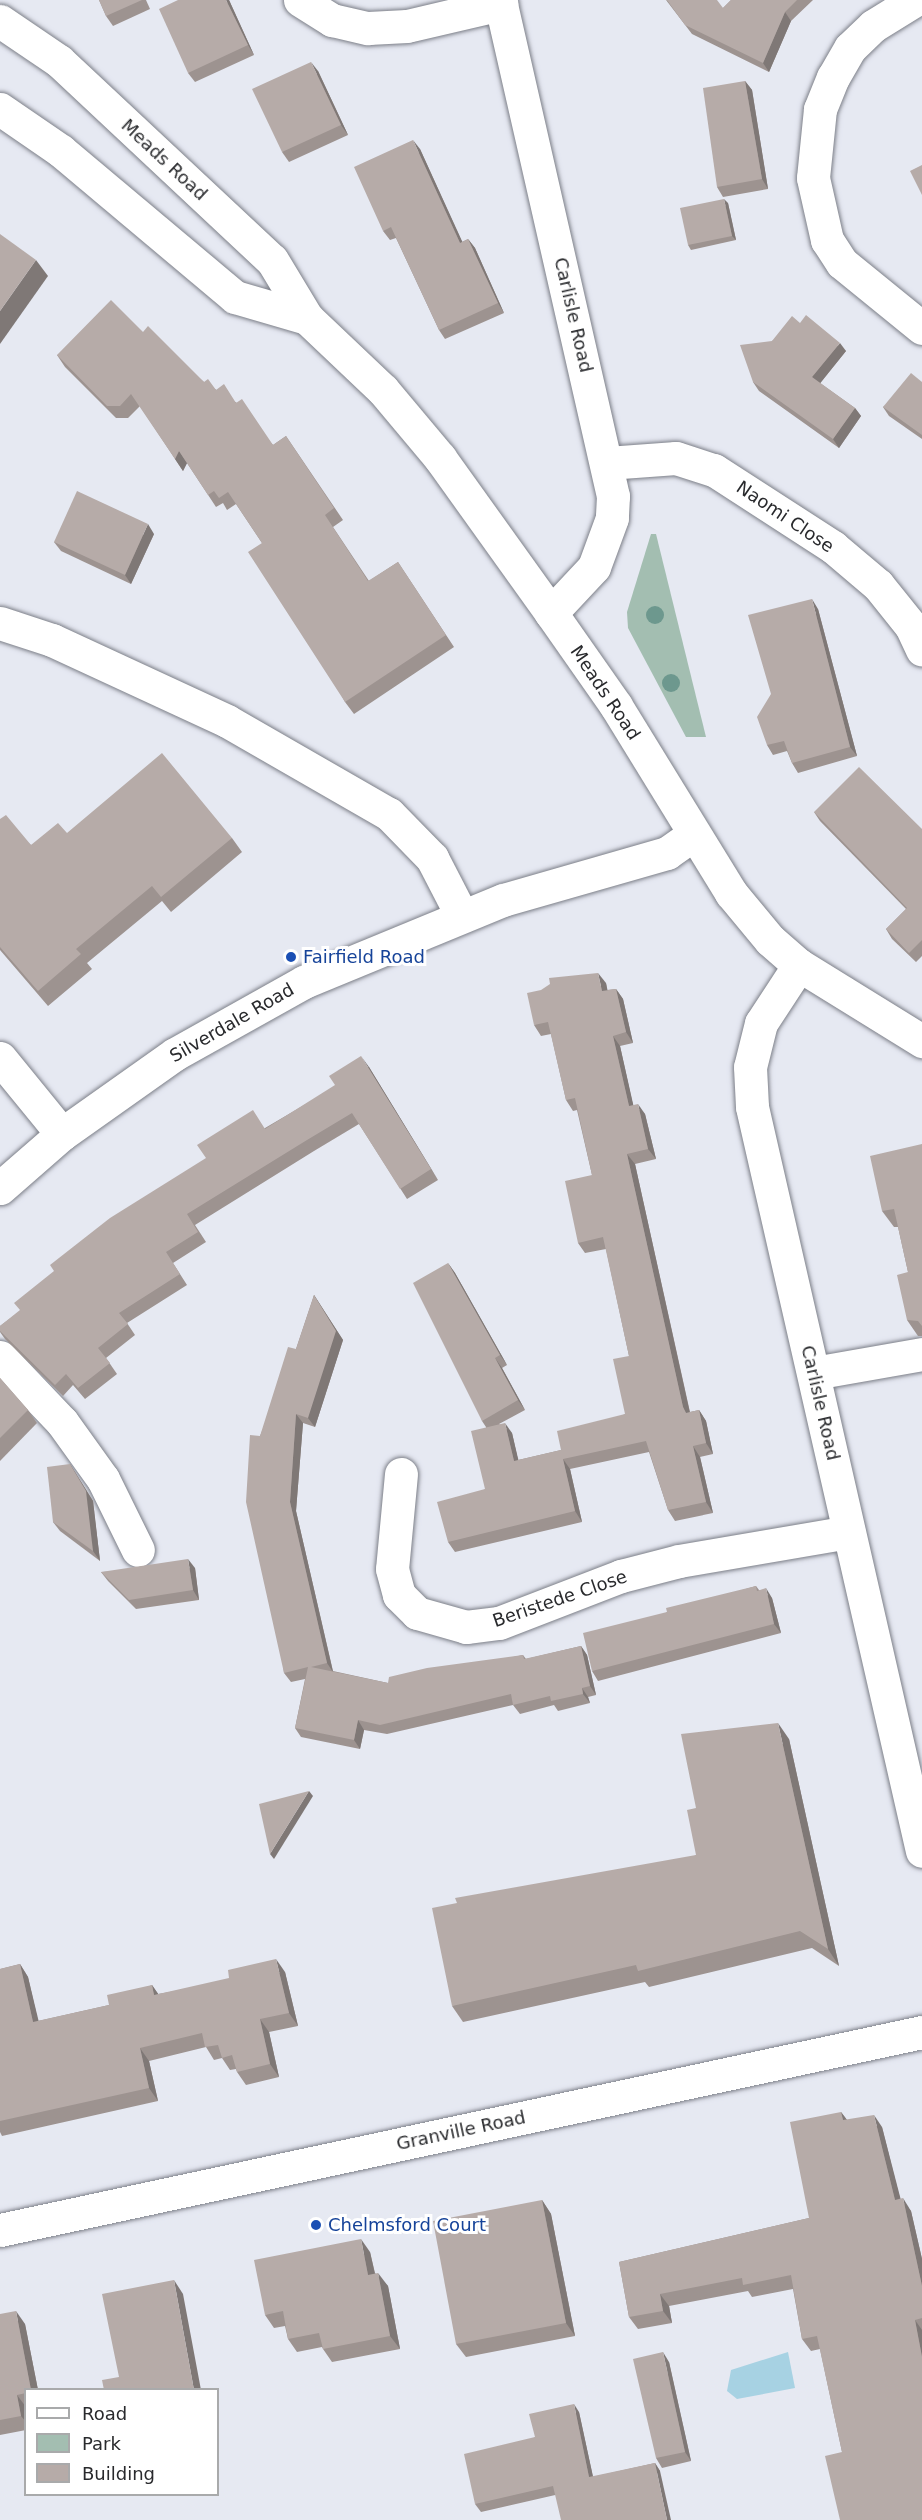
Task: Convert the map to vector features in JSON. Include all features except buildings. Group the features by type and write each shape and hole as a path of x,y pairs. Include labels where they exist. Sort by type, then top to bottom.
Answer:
{"street":[{"path":"300,0 332,20 368,28 407,26 500,2"},
{"path":"915,0 873,26 850,48 833,77 820,109 813,178 827,240 842,263 922,328"},
{"name":"Carlisle Road","path":"500,2 613,496 606,541 594,567 551,613"},
{"name":"Meads Road","path":"0,21 59,61 272,260 307,318 383,390 440,458 551,613 731,893 799,965 922,1041"},
{"name":"Meads Road","path":"0,109 61,151 235,297 307,318"},
{"name":"Naomi Close","path":"607,463 675,458 714,470 833,547 878,585 911,626 922,650"},
{"path":"0,624 52,640 227,721 389,814 432,858 462,916"},
{"name":"Silverdale Road","path":"0,1188 62,1134 175,1054 294,987 462,916 559,883 627,868 667,853 694,834"},
{"name":"Carlisle Road","path":"799,965 761,1023 750,1067 752,1107 922,1851"},
{"path":"0,1058 62,1134"},
{"path":"814,1373 922,1354"},
{"path":"0,1357 62,1422 103,1479 138,1550"},
{"name":"Beristede Close","path":"401,1474 392,1569 399,1595 417,1613 466,1627 499,1623 621,1576 679,1561 849,1532"},
{"name":"Granville Road","path":"0,2230 922,2032"}],"green space":[{"path":"651,534 656,534 706,737 686,737 628,628 627,612"}],"water":[{"path":"788,2352 795,2388 737,2399 727,2391 731,2370"}],"place":[{"name":"Fairfield Road","path":"291,957"},
{"name":"Chelmsford Court","path":"316,2225"}]}
